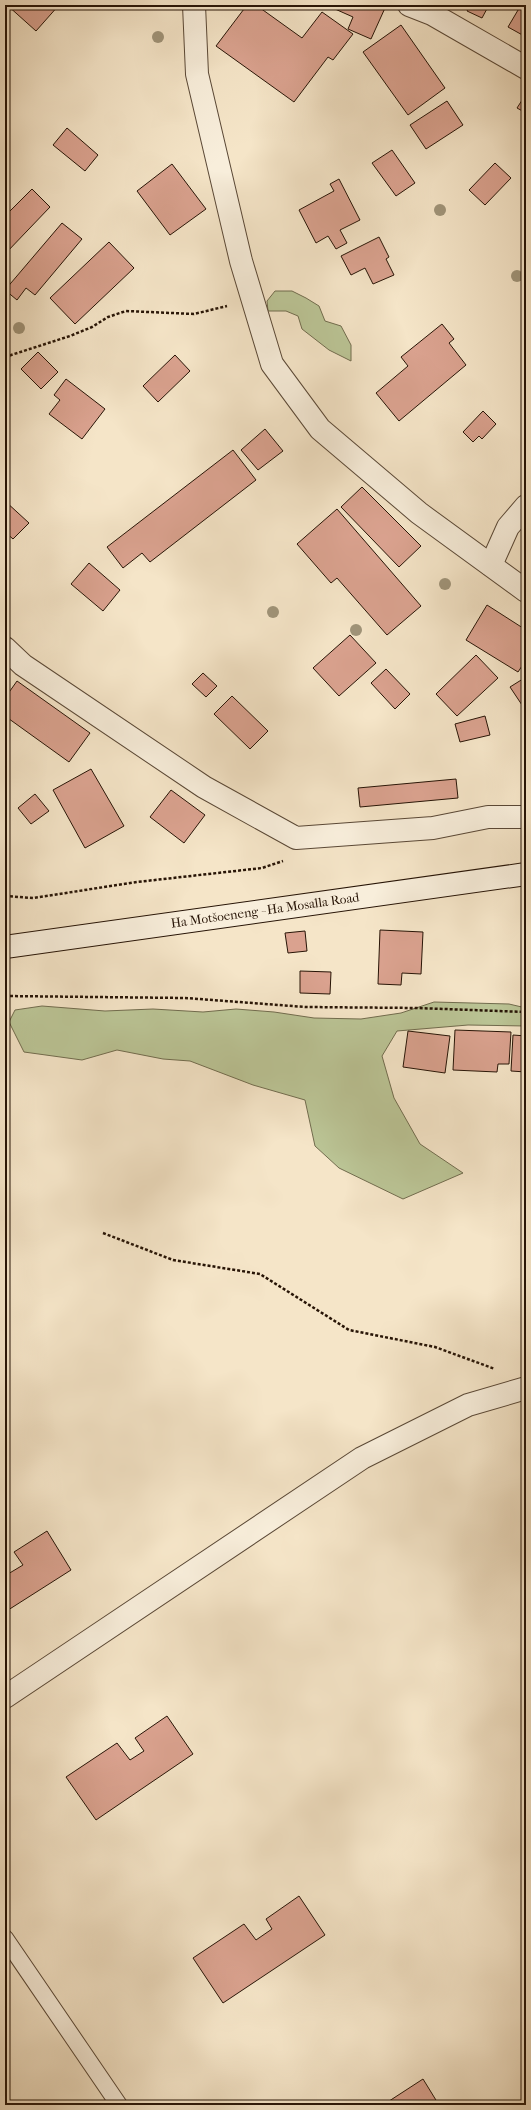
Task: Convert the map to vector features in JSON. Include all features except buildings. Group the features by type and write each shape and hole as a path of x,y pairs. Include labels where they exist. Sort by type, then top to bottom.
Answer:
{"street":[{"path":"194,5 197,74 248,285 272,364 320,429 419,513 526,591"},
{"path":"409,5 432,14 526,68"},
{"path":"491,565 508,527 526,506"},
{"path":"5,648 23,665 204,787 296,838 433,828 488,817 526,817"},
{"name":"Ha Motšoeneng - Ha Mosalla Road","path":"5,947 526,874"},
{"path":"5,1697 362,1458 468,1405 526,1388"}],"lane":[{"path":"5,1938 119,2105"}],"path":[{"path":"5,357 70,336 92,327 108,317 126,311 194,314 226,307 248,285"},
{"path":"5,896 33,898 137,882 262,868 304,854 307,838"},
{"path":"5,996 184,998 306,1007 526,1012"},
{"path":"103,1233 173,1260 260,1274 349,1330 435,1347 498,1370"}],"green space":[{"path":"275,291 292,291 306,298 319,306 325,321 341,326 351,345 351,361 329,350 302,329 298,316 286,311 268,311 267,301"},
{"path":"434,1002 509,1004 526,1008 526,1026 468,1025 397,1031 382,1056 394,1098 420,1144 463,1173 403,1199 339,1168 315,1146 305,1100 253,1085 190,1061 163,1059 117,1050 82,1060 24,1052 9,1022 15,1010 42,1006 105,1011 153,1009 203,1012 236,1009 274,1012 314,1018 361,1019 401,1013"}]}
